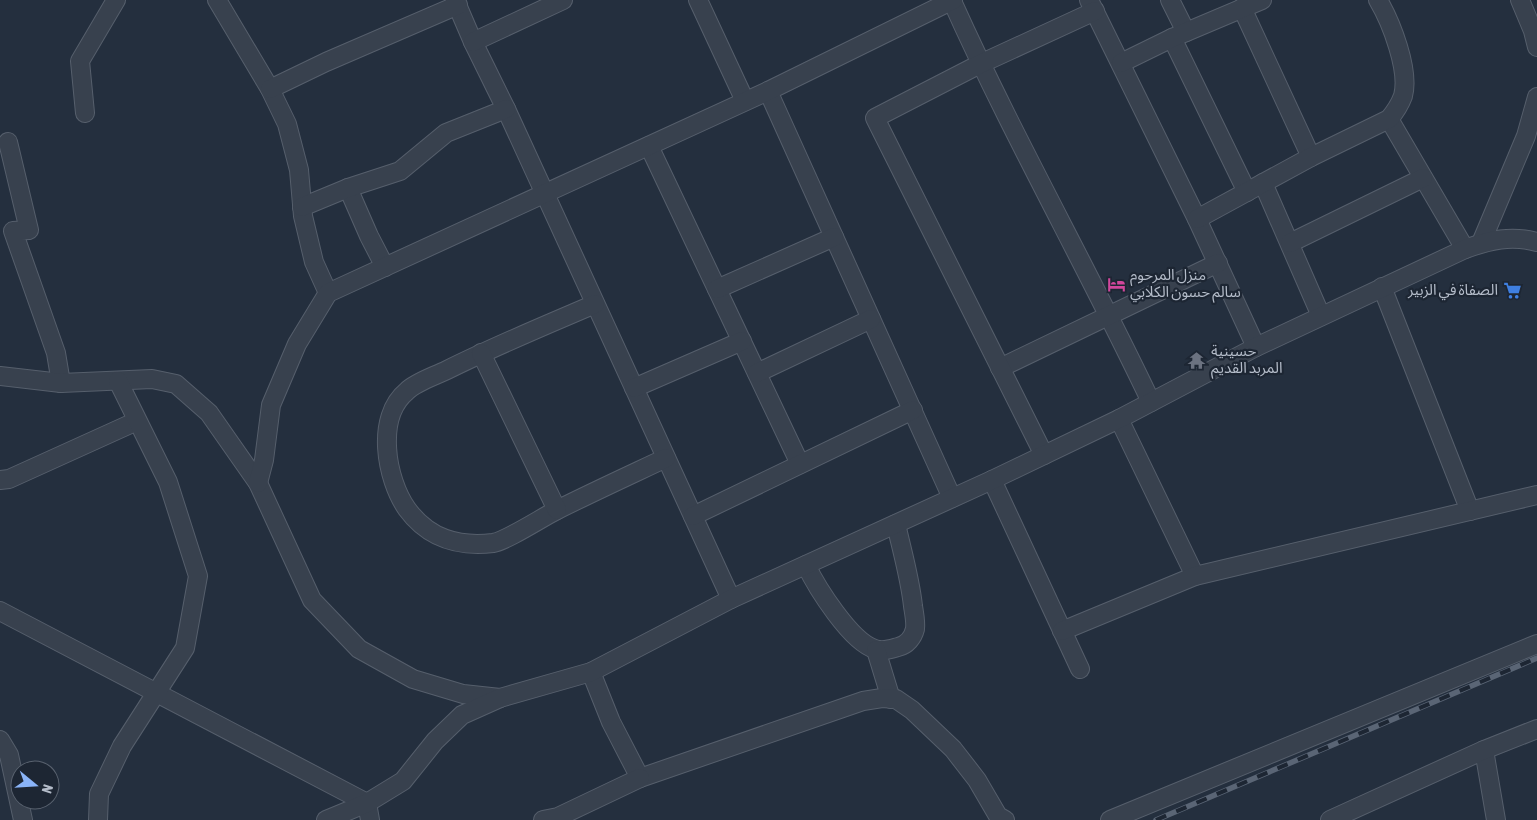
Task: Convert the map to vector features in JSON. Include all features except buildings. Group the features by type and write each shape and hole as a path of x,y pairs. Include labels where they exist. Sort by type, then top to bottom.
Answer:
{"street":[{"path":"86,113 80,61 116,0"},
{"path":"217,0 270,89 287,124 299,170 302,207 314,262 328,293"},
{"path":"474,42 563,0"},
{"path":"698,0 745,101"},
{"path":"258,483 264,460 271,405 297,344 328,293 768,91 921,7 952,0 980,64 1110,315 1151,402"},
{"path":"1170,0 1179,35 1247,192"},
{"path":"1121,63 1179,35 1262,0"},
{"path":"1197,219 1311,157 1389,119 1403,97 1404,72 1394,32 1378,0"},
{"path":"1520,0 1536,36"},
{"path":"270,89 456,2 731,599"},
{"path":"1044,455 875,118 1092,5 1197,219 1256,347"},
{"path":"1242,8 1311,157"},
{"path":"768,91 952,498"},
{"path":"1473,246 1526,136 1537,97"},
{"path":"302,207 348,188 400,172 446,133 506,109"},
{"path":"1389,119 1422,178 1473,246"},
{"path":"8,142 29,230 13,231 56,353 61,383"},
{"path":"649,146 800,464"},
{"path":"1290,244 1422,178"},
{"path":"1263,183 1321,316"},
{"path":"348,188 369,236 385,266"},
{"path":"717,289 834,237"},
{"path":"326,820 369,812 403,781 435,740 462,715 500,698 591,672 731,599 992,480 1119,419 1256,347 1473,246 1497,239 1515,238 1537,242"},
{"path":"1000,368 1218,263"},
{"path":"1382,287 1470,511"},
{"path":"595,304 481,353 407,390 393,406 386,436 388,467 396,492 421,525 446,540 471,545 496,542 557,510 666,458"},
{"path":"757,373 871,318"},
{"path":"634,388 742,341"},
{"path":"481,353 557,510"},
{"path":"0,376 61,383 118,382 152,379 176,384 209,413 258,483 312,600 359,649 413,679 463,694 500,698"},
{"path":"98,820 99,794 122,746 184,648 198,576 168,482 118,382"},
{"path":"693,516 912,410"},
{"path":"1119,419 1195,576"},
{"path":"0,480 9,479 137,421"},
{"path":"992,480 1080,669"},
{"path":"1062,631 1195,576 1537,495"},
{"path":"806,565 816,586 841,619 864,644 876,650 902,646 912,638 915,627 908,570 896,524"},
{"path":"0,611 154,693 369,812"},
{"path":"1110,820 1537,644"},
{"path":"876,650 891,699"},
{"path":"591,672 611,722 640,778"},
{"path":"543,820 558,817 640,778 864,700 882,698 896,700 912,710 953,749 977,780 998,816 1005,820"},
{"path":"1331,820 1484,750 1537,729"},
{"path":"0,740 9,755 23,820"},
{"path":"1484,750 1496,820"}],"railway":[{"path":"1156,820 1537,658"}],"place":[{"name":"منزل المرحوم سالم حسون الكلابي","path":"1116,284"},
{"name":"الصفاة في الزبير","path":"1512,290"},
{"name":"حسينية المربد القديم","path":"1197,360"}]}
